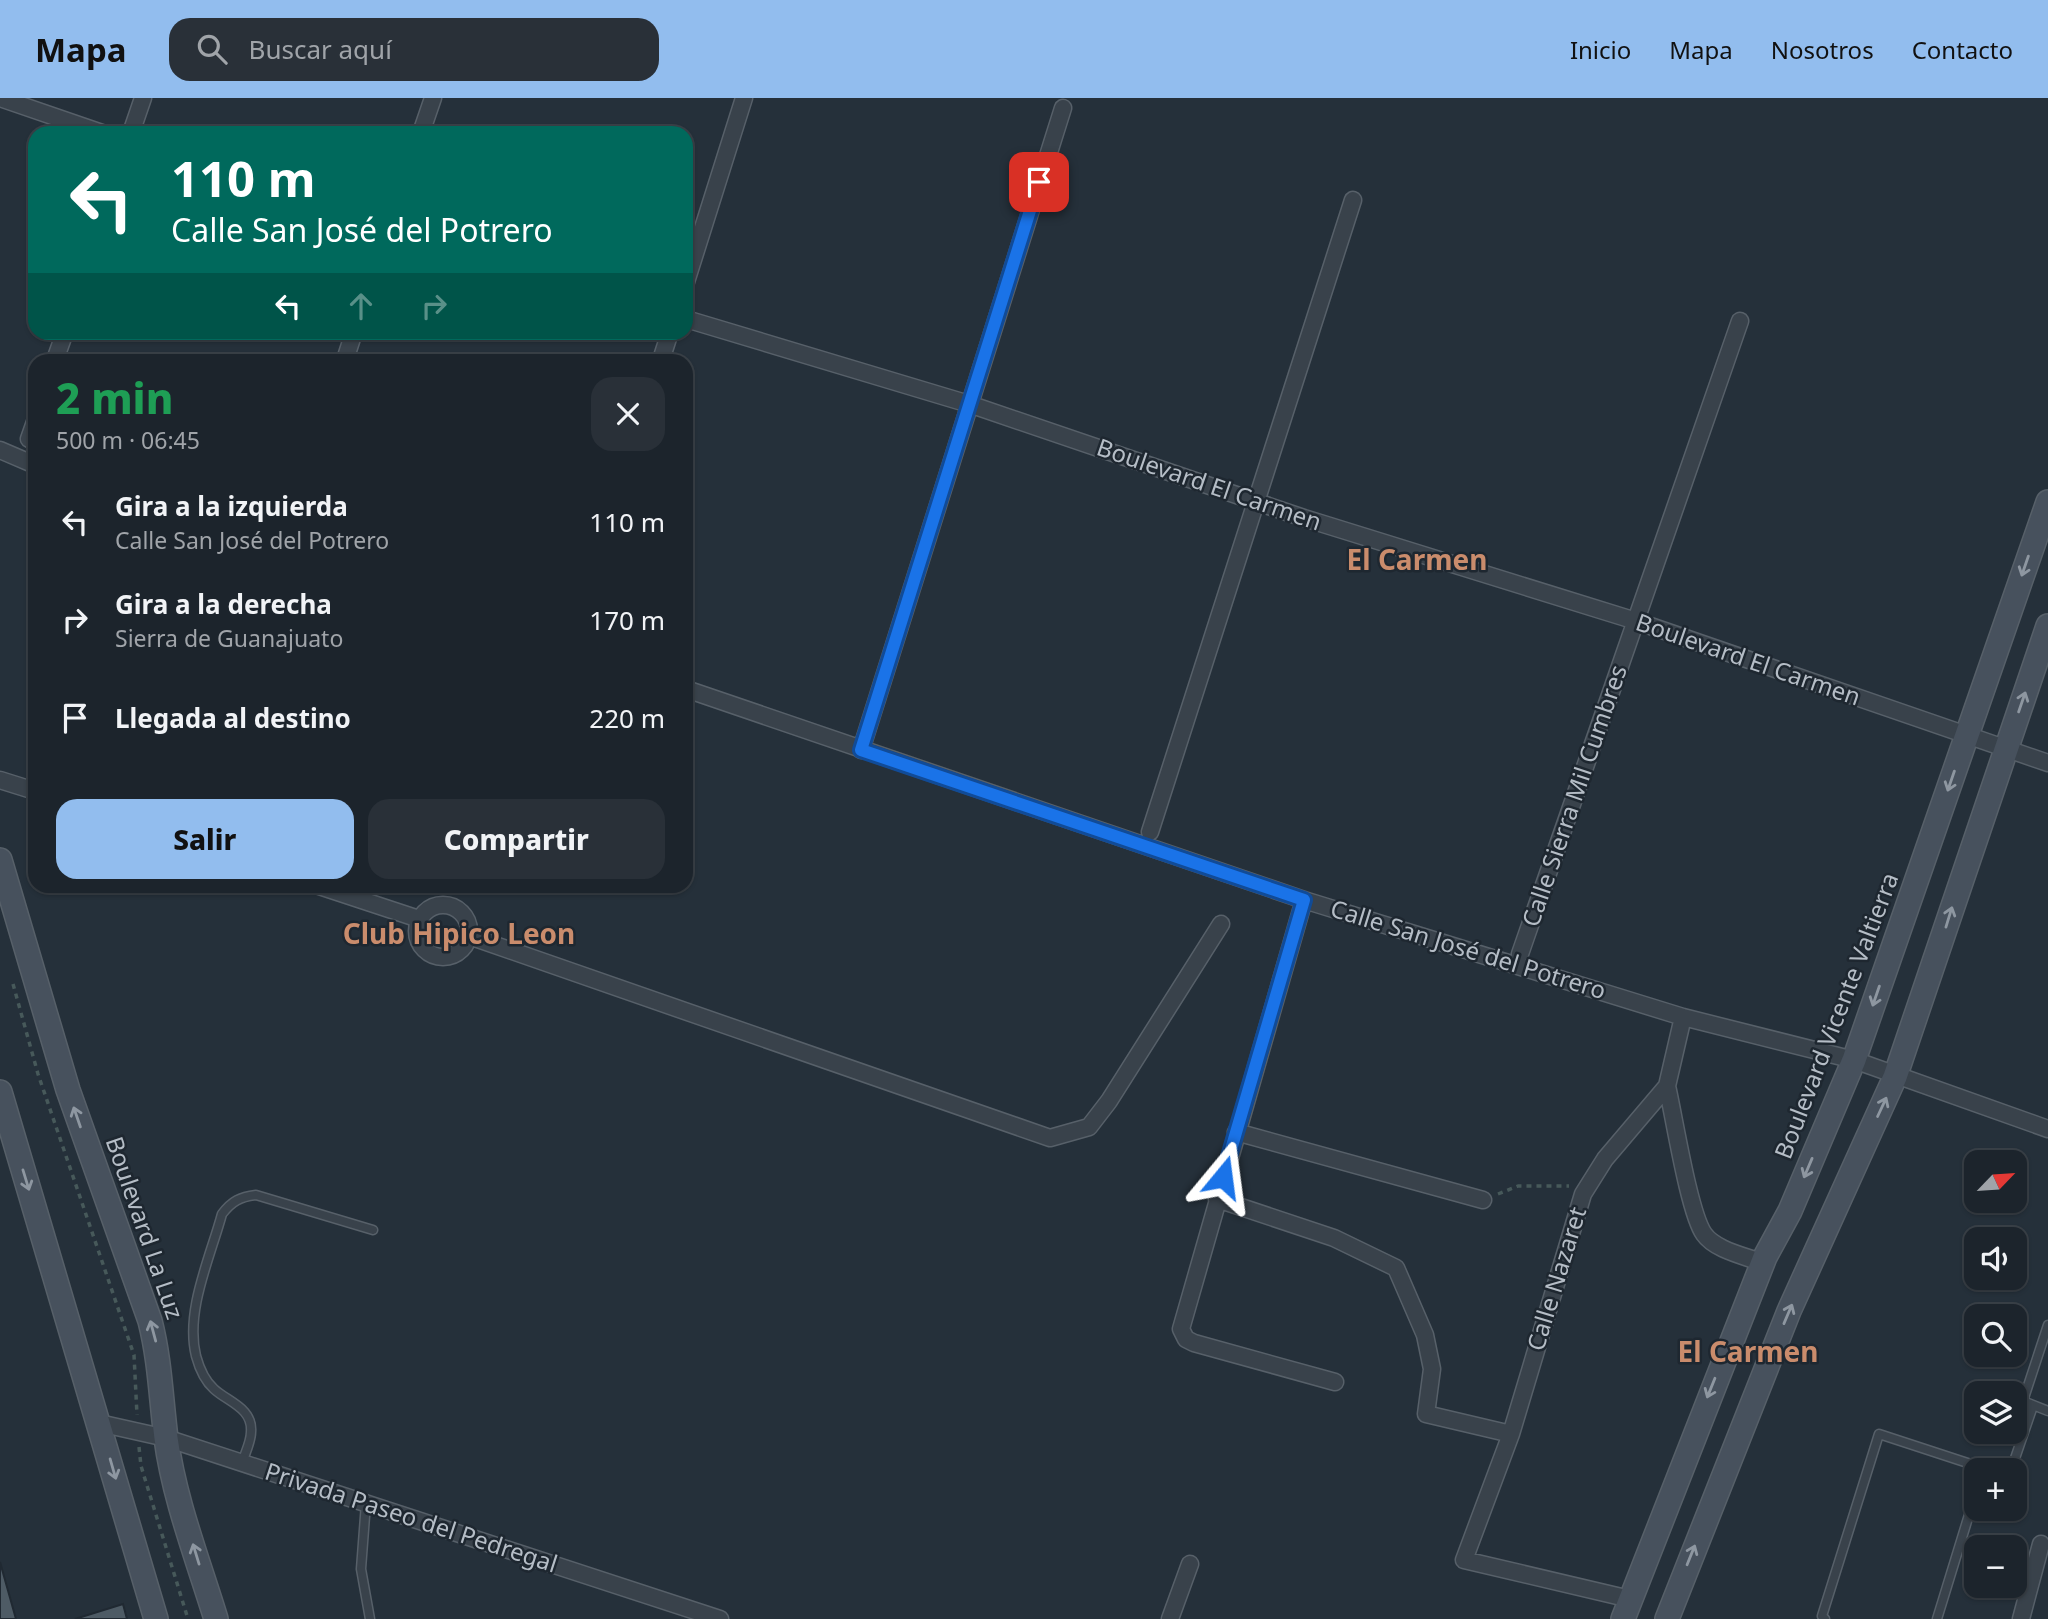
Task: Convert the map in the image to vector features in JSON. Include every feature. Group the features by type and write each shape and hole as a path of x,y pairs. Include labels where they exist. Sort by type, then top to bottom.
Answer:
{"main road":[{"name":"Boulevard Vicente Valtierra","path":"1626,1609 1763,1263 1790,1211 1854,1060 2048,502"},
{"path":"1667,1619 1784,1324 1895,1077 2048,626"},
{"name":"Boulevard La Luz","path":"0,860 68,1090 150,1321 158,1352 166,1438 186,1523 216,1619"},
{"path":"0,1091 156,1619"}],"street":[{"path":"0,98 82,126"},
{"path":"133,126 143,98"},
{"path":"423,126 433,98"},
{"path":"693,260 744,98"},
{"path":"861,750 1063,108"},
{"path":"1150,832 1353,200"},
{"name":"Boulevard El Carmen","path":"693,321 969,404 1256,502 1636,621 1966,737 2048,763"},
{"name":"Calle Sierra Mil Cumbres","path":"1520,954 1740,321"},
{"path":"0,450 28,462"},
{"name":"Calle San José del Potrero","path":"693,692 1304,900 1683,1017 1854,1060 1895,1077 2048,1129"},
{"path":"0,780 28,789"},
{"path":"340,893 419,919"},
{"path":"1304,900 1181,1321 1183,1336 1194,1343 1335,1382"},
{"path":"444,904 458,909 467,921 469,936 463,948 453,955 440,957 428,953 419,944 416,931 419,919 429,908 444,904"},
{"path":"469,936 1050,1138 1089,1127 1109,1101 1221,923"},
{"name":"Calle Nazaret","path":"1626,1609 1464,1560 1511,1434 1587,1186 1605,1159 1667,1086 1683,1017"},
{"path":"1667,1086 1704,1235 1722,1247 1763,1263"},
{"path":"1236,1132 1483,1200"},
{"path":"1217,1199 1334,1238 1396,1268 1425,1335 1432,1369 1426,1414 1511,1434"},
{"name":"Privada Paseo del Pedregal","path":"99,1423 166,1438 720,1619"},
{"path":"2021,1619 2041,1544"},
{"path":"1170,1619 1190,1564"}],"lane":[{"path":"242,1463 251,1432 250,1422 244,1409 214,1389 205,1378 197,1356 192,1323 222,1214 231,1203 243,1196 256,1195 373,1230"},
{"path":"2048,1325 2023,1401 2048,1411"},
{"path":"2015,1458 2033,1406"},
{"path":"1825,1619 1822,1616 1879,1434 1964,1462"},
{"path":"366,1503 361,1569 370,1619"},
{"path":"1937,1619 1967,1521"}],"path":[{"path":"10,973 38,1074 134,1355 141,1466 188,1619"},
{"path":"1483,1200 1518,1186 1587,1186"}],"building":[{"path":"0,1562 16,1619 0,1619"},
{"path":"123,1604 127,1619 75,1619"}],"district":[{"name":"El Carmen","path":"1417,560"},
{"name":"Club Hipico Leon","path":"459,934"},
{"name":"El Carmen","path":"1748,1352"}],"route":[{"path":"1039,182 861,750 1304,900 1223,1177"}]}
